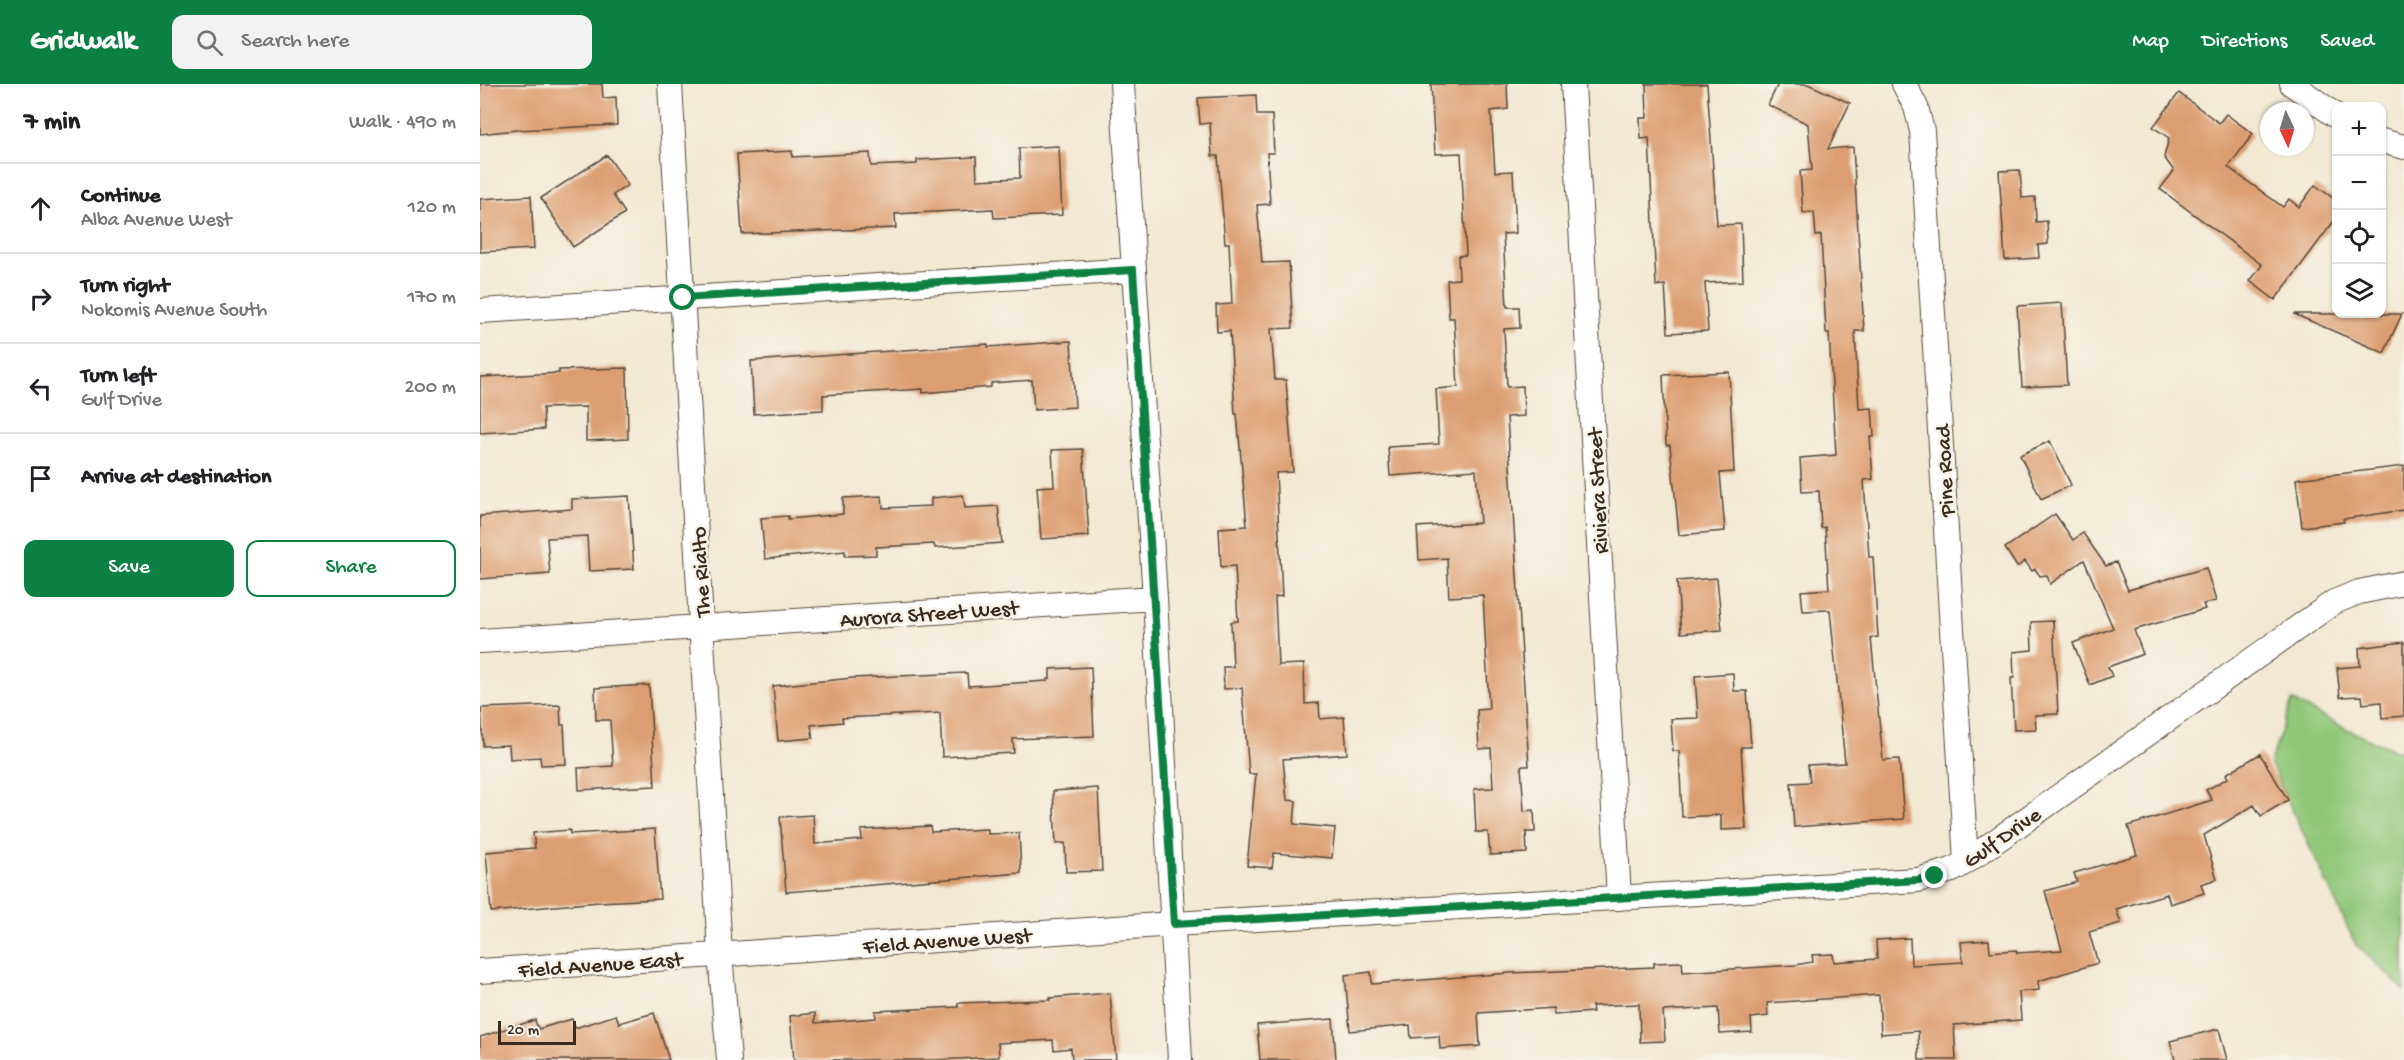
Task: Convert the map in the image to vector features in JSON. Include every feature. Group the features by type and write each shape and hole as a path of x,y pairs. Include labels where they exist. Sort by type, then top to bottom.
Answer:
{"street":[{"name":"The Rialto","path":"670,84 720,954 729,1060"},
{"path":"1122,84 1155,598 1180,1060"},
{"name":"Riviera Street","path":"1573,84 1619,898"},
{"name":"Pine Road","path":"1904,84 1916,107 1922,130 1966,862"},
{"path":"2292,84 2332,112"},
{"path":"2386,142 2404,147"},
{"path":"480,311 1133,270"},
{"name":"Gulf Drive","path":"1174,924 1918,880 1952,870 1966,862 2334,602 2360,592 2404,583"},
{"name":"Aurora Street West","path":"480,641 1155,598"},
{"name":"Field Avenue West","path":"720,954 1174,924"},
{"name":"Field Avenue East","path":"480,971 720,954"}],"green space":[{"path":"2292,701 2365,738 2404,753 2404,990 2356,945 2270,763"}],"building":[{"path":"480,84 602,84 603,98 616,97 617,125 480,134"},
{"path":"1431,84 1507,84 1508,109 1491,111 1495,172 1513,171 1516,233 1503,234 1507,307 1519,307 1520,328 1504,329 1507,387 1523,386 1524,416 1507,417 1529,766 1521,766 1524,811 1534,810 1535,832 1526,832 1527,853 1490,855 1488,832 1476,832 1474,789 1493,788 1491,748 1479,749 1477,710 1489,709 1483,595 1449,597 1447,558 1419,560 1417,527 1480,523 1476,470 1390,476 1388,447 1439,444 1436,389 1458,387 1454,318 1449,318 1447,280 1459,279 1458,256 1466,255 1461,153 1435,154"},
{"path":"1646,84 1707,84 1717,225 1741,224 1743,281 1705,283 1708,331 1668,333 1665,285 1656,286 1649,138 1641,139 1640,118 1647,118"},
{"path":"1778,84 1808,84 1850,103 1828,149 1853,147 1864,331 1855,331 1859,409 1872,408 1874,437 1870,437 1873,479 1864,480 1869,557 1873,557 1878,637 1871,638 1883,760 1899,759 1904,819 1794,827 1791,783 1810,782 1808,765 1845,763 1830,610 1803,611 1801,591 1829,589 1825,527 1821,528 1819,491 1802,492 1800,458 1836,455 1821,235 1816,236 1814,212 1803,213 1800,171 1812,170 1808,124 1768,105"},
{"path":"2179,93 2219,123 2226,114 2253,134 2228,167 2283,207 2289,199 2299,207 2315,185 2332,197 2332,224 2275,300 2250,281 2262,265 2160,189 2174,171 2164,157 2169,138 2153,127"},
{"path":"1256,95 1257,115 1272,115 1274,153 1267,153 1270,204 1257,205 1262,263 1289,262 1293,328 1271,329 1275,380 1286,380 1293,472 1276,473 1282,596 1275,597 1278,665 1304,664 1305,704 1319,703 1320,719 1344,717 1347,754 1283,759 1287,800 1296,801 1294,824 1335,828 1332,858 1274,853 1272,868 1247,866 1256,774 1249,774 1242,688 1224,689 1223,667 1233,667 1231,622 1238,621 1235,566 1221,567 1219,528 1247,526 1237,414 1235,414 1230,331 1217,332 1216,305 1232,304 1229,243 1225,243 1218,156 1212,156 1210,123 1200,124 1198,98"},
{"path":"1059,146 1062,215 994,218 993,209 895,214 896,228 742,234 737,154 792,151 792,157 870,153 871,166 917,164 917,160 976,157 977,180 1020,178 1019,148"},
{"path":"607,155 628,185 613,195 625,213 573,247 541,198"},
{"path":"2020,170 2022,198 2035,197 2036,222 2047,221 2048,244 2038,245 2039,258 2005,260 1999,171"},
{"path":"531,196 534,249 480,252 480,199"},
{"path":"2062,303 2067,385 2022,387 2017,306"},
{"path":"2294,314 2332,314 2332,318 2386,318 2386,314 2402,314 2384,353"},
{"path":"1071,341 1075,407 1034,410 1032,380 991,383 991,387 923,393 923,389 823,395 823,410 754,414 751,361 988,344 988,347"},
{"path":"627,368 628,439 586,441 586,407 543,408 544,429 480,433 480,377 559,373 559,370"},
{"path":"1729,372 1734,472 1720,473 1725,531 1679,535 1670,445 1666,445 1663,375"},
{"path":"2050,441 2071,485 2041,499 2020,455"},
{"path":"1083,449 1089,536 1041,539 1037,487 1054,486 1052,450"},
{"path":"2404,466 2404,510 2343,519 2344,522 2302,527 2296,479"},
{"path":"963,495 965,508 998,506 1002,543 935,548 934,544 876,547 876,555 845,556 845,551 765,559 761,518 788,516 788,519 843,514 843,498 882,496 883,508 931,506 931,498"},
{"path":"629,496 634,569 589,571 587,536 547,538 550,574 480,579 480,516 572,509 572,499"},
{"path":"2055,514 2073,540 2083,533 2106,566 2116,562 2128,590 2206,568 2216,601 2203,604 2205,609 2134,630 2143,654 2108,667 2112,676 2090,685 2073,643 2113,628 2084,560 2050,584 2047,575 2040,576 2035,569 2032,571 2025,561 2017,567 2005,548"},
{"path":"1717,578 1722,630 1681,633 1677,581"},
{"path":"2053,621 2058,714 2035,715 2036,729 2014,730 2011,678 2014,678 2013,652 2032,650 2031,622"},
{"path":"2404,642 2404,716 2382,718 2381,702 2363,704 2362,696 2340,697 2337,668 2360,666 2359,648"},
{"path":"1091,667 1094,736 1013,739 1014,753 942,757 940,713 842,718 843,722 811,725 813,738 778,741 773,686 853,678 967,673 968,686 1047,681 1050,679 1050,669"},
{"path":"1733,673 1734,691 1747,691 1751,747 1741,747 1746,829 1721,830 1721,815 1682,817 1679,751 1673,751 1671,719 1698,718 1695,676"},
{"path":"649,685 655,786 579,790 578,768 613,766 610,720 596,720 595,688"},
{"path":"560,705 561,725 564,725 566,764 541,765 540,757 510,759 509,745 483,746 481,708"},
{"path":"2260,754 2288,800 2261,816 2254,805 2204,835 2217,879 2201,884 2204,893 2170,904 2167,894 2116,909 2121,923 2089,932 2098,963 2038,981 2039,990 2019,992 2021,1020 1954,1025 1956,1060 1919,1060 1918,1031 1881,1034 1879,995 1767,1003 1768,1016 1751,1018 1752,1032 1720,1034 1718,1008 1663,1011 1665,1041 1640,1042 1639,1004 1592,1006 1593,1012 1554,1015 1553,1008 1478,1013 1480,1046 1440,1049 1439,1036 1411,1038 1410,1025 1350,1031 1345,975 1371,972 1372,984 1510,973 1654,967 1654,963 1682,962 1683,972 1795,965 1813,962 1812,955 1833,954 1834,962 1877,959 1876,940 1910,938 1911,965 1963,962 1961,942 1989,940 1990,952 2062,950 2045,891 2077,882 2074,873 2137,855 2128,826 2212,800 2206,790 2228,778 2226,774"},
{"path":"1098,788 1102,871 1066,872 1065,843 1056,844 1053,791"},
{"path":"813,815 815,844 862,840 861,830 930,826 931,832 988,829 988,834 1019,833 1021,873 786,892 780,817"},
{"path":"655,829 660,899 491,912 486,852 535,848 533,833 570,830 570,834"},
{"path":"1110,993 1116,1060 1072,1060 1071,1048 1054,1050 1053,1040 998,1043 999,1057 936,1060 794,1060 790,1016 815,1013 815,1023 876,1018 875,1011 958,1007 958,1003 1050,1000 1050,998"},
{"path":"654,1013 669,1060 480,1060 480,1037 535,1020 538,1029 572,1019 575,1028 616,1015 619,1023"},
{"path":"1333,1019 1336,1060 1260,1060 1257,1025"},
{"path":"2219,1029 2227,1060 2175,1060 2170,1041"}],"route":[{"path":"683,298 1133,270 1174,924 1918,880 1935,876"}]}
